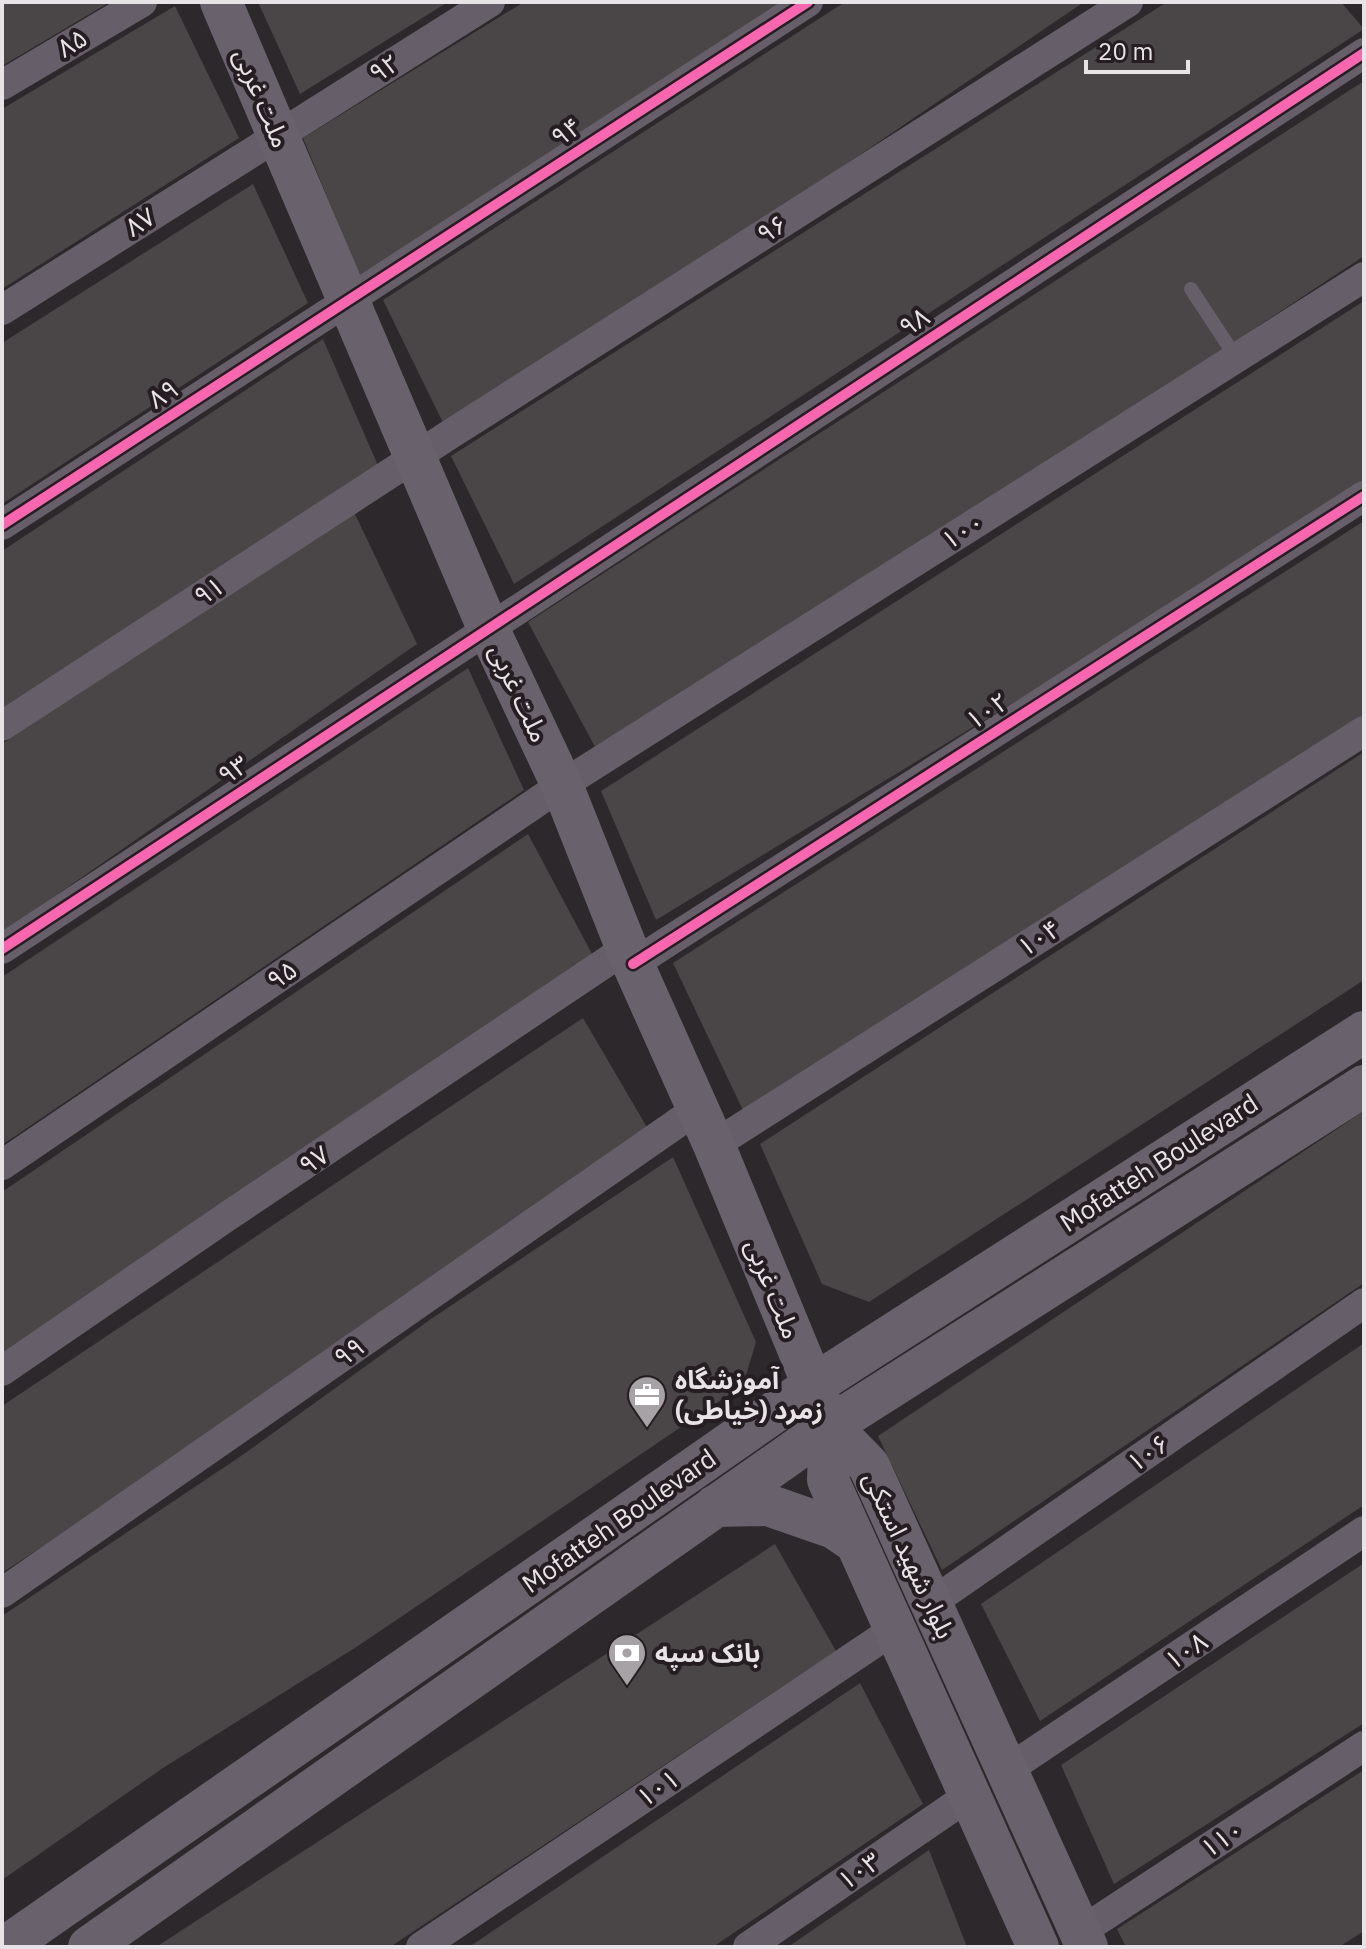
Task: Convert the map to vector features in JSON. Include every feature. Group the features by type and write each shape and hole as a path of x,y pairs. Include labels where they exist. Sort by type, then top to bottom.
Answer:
{"main road":[{"name":"ملت غربی","path":"221,2 488,628 562,785 630,956 830,1426"},
{"name":"Mofatteh Boulevard","path":"5,1947 812,1386 1364,1032"},
{"name":"Mofatteh Boulevard","path":"89,1947 830,1426 1364,1086"},
{"name":"بلوار شهید استکی","path":"830,1426 828,1480 1038,1947"},
{"name":"بلوار شهید استکی","path":"830,1426 869,1466 1084,1940"},
{"path":"715,1506 768,1505 834,1528 856,1543"}],"street":[{"name":"۸۵","path":"2,85 142,2"},
{"name":"۹۲","path":"277,134 490,2"},
{"name":"۹۴","path":"348,299 808,2"},
{"name":"۹۶","path":"415,457 1128,2"},
{"name":"۹۸","path":"488,628 1364,53"},
{"name":"۸۷","path":"2,310 277,134"},
{"name":"۱۰۰","path":"562,785 1364,277"},
{"name":"۸۹","path":"2,525 348,299"},
{"name":"۹۱","path":"2,726 415,457"},
{"name":"۱۰۲","path":"630,956 1364,496"},
{"name":"۹۳","path":"2,949 488,628"},
{"name":"۱۰۴","path":"705,1128 1364,731"},
{"name":"۹۵","path":"2,1165 562,785"},
{"name":"۹۷","path":"2,1371 225,1218 630,956"},
{"name":"۹۹","path":"2,1593 705,1128"},
{"name":"۱۰۶","path":"931,1603 1364,1303"},
{"name":"۱۰۸","path":"1007,1770 1364,1531"},
{"name":"۱۰۱","path":"421,1947 895,1629"},
{"name":"۱۱۰","path":"1084,1940 1364,1746"},
{"name":"۱۰۳","path":"748,1947 970,1795"}],"lane":[{"path":"1191,289 1237,359"}],"building":[{"path":"2,2 110,2 2,66"},
{"path":"258,2 448,2 300,94"},
{"path":"524,2 788,2 365,289 303,138"},
{"path":"845,2 1084,2 449,435 383,300"},
{"path":"1167,2 1341,2 1364,29 514,584 451,456"},
{"path":"175,6 239,138 2,289 2,109"},
{"path":"1364,81 1364,256 602,760 528,622"},
{"path":"253,184 308,303 2,504 2,343"},
{"path":"1364,301 1364,489 656,920 601,791"},
{"path":"323,339 383,477 2,720 2,551"},
{"path":"353,510 417,644 2,933 2,744"},
{"path":"1364,521 1364,718 749,1123 673,963"},
{"path":"468,668 524,790 2,1145 2,977"},
{"path":"1364,752 1364,980 869,1302 822,1284 760,1144"},
{"path":"528,834 599,967 2,1359 2,1192"},
{"path":"583,1018 648,1129 519,1235 2,1573 2,1406"},
{"path":"1364,1111 1364,1283 942,1570 878,1436"},
{"path":"673,1157 756,1342 743,1385 358,1646 163,1768 2,1880 2,1616 241,1456 431,1319"},
{"path":"1364,1343 1364,1505 1040,1721 981,1604"},
{"path":"775,1544 836,1651 390,1947 156,1947"},
{"path":"1364,1563 1364,1723 1114,1884 1061,1765"},
{"path":"860,1683 923,1804 713,1947 469,1947"},
{"path":"1364,1770 1364,1931 1339,1947 1126,1947 1117,1929"},
{"path":"929,1850 967,1947 788,1947"}],"cycle path":[{"path":"2,525 808,2"},
{"path":"2,949 1364,53"},
{"path":"633,964 1364,496"}],"place":[{"name":"آموزشگاه زمرد (خیاطی)","path":"647,1429"},
{"name":"بانک سپه","path":"627,1687"}]}
